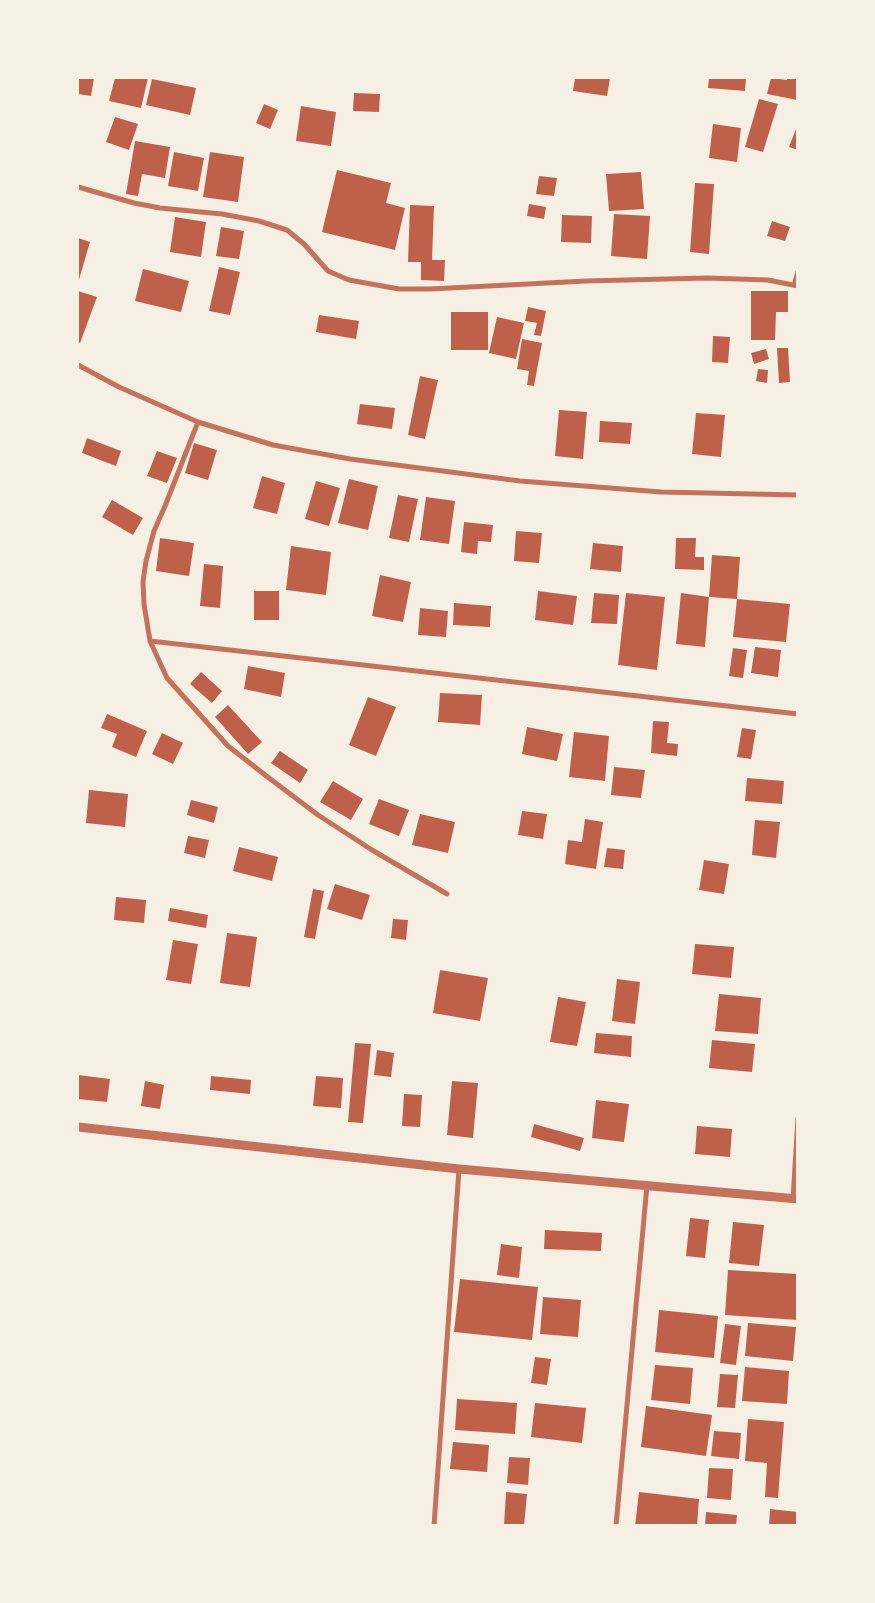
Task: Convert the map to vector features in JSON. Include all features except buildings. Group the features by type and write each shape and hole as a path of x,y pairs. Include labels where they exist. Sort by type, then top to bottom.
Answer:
{"street":[{"path":"78,187 134,203 160,208 222,214 287,230 304,244 328,271 349,280 399,289 430,290 586,281 707,278 768,280 796,285 798,272"},
{"path":"78,365 119,387 198,422 273,445 350,458 511,480 661,492 798,495"},
{"path":"198,422 154,531 143,582 144,604 150,641 166,678 228,746 318,815 372,850 447,894"},
{"path":"150,641 798,714"},
{"path":"78,1127 459,1169 647,1184 795,1199 798,1118"},
{"path":"434,1526 459,1169"},
{"path":"616,1526 647,1184"}]}
